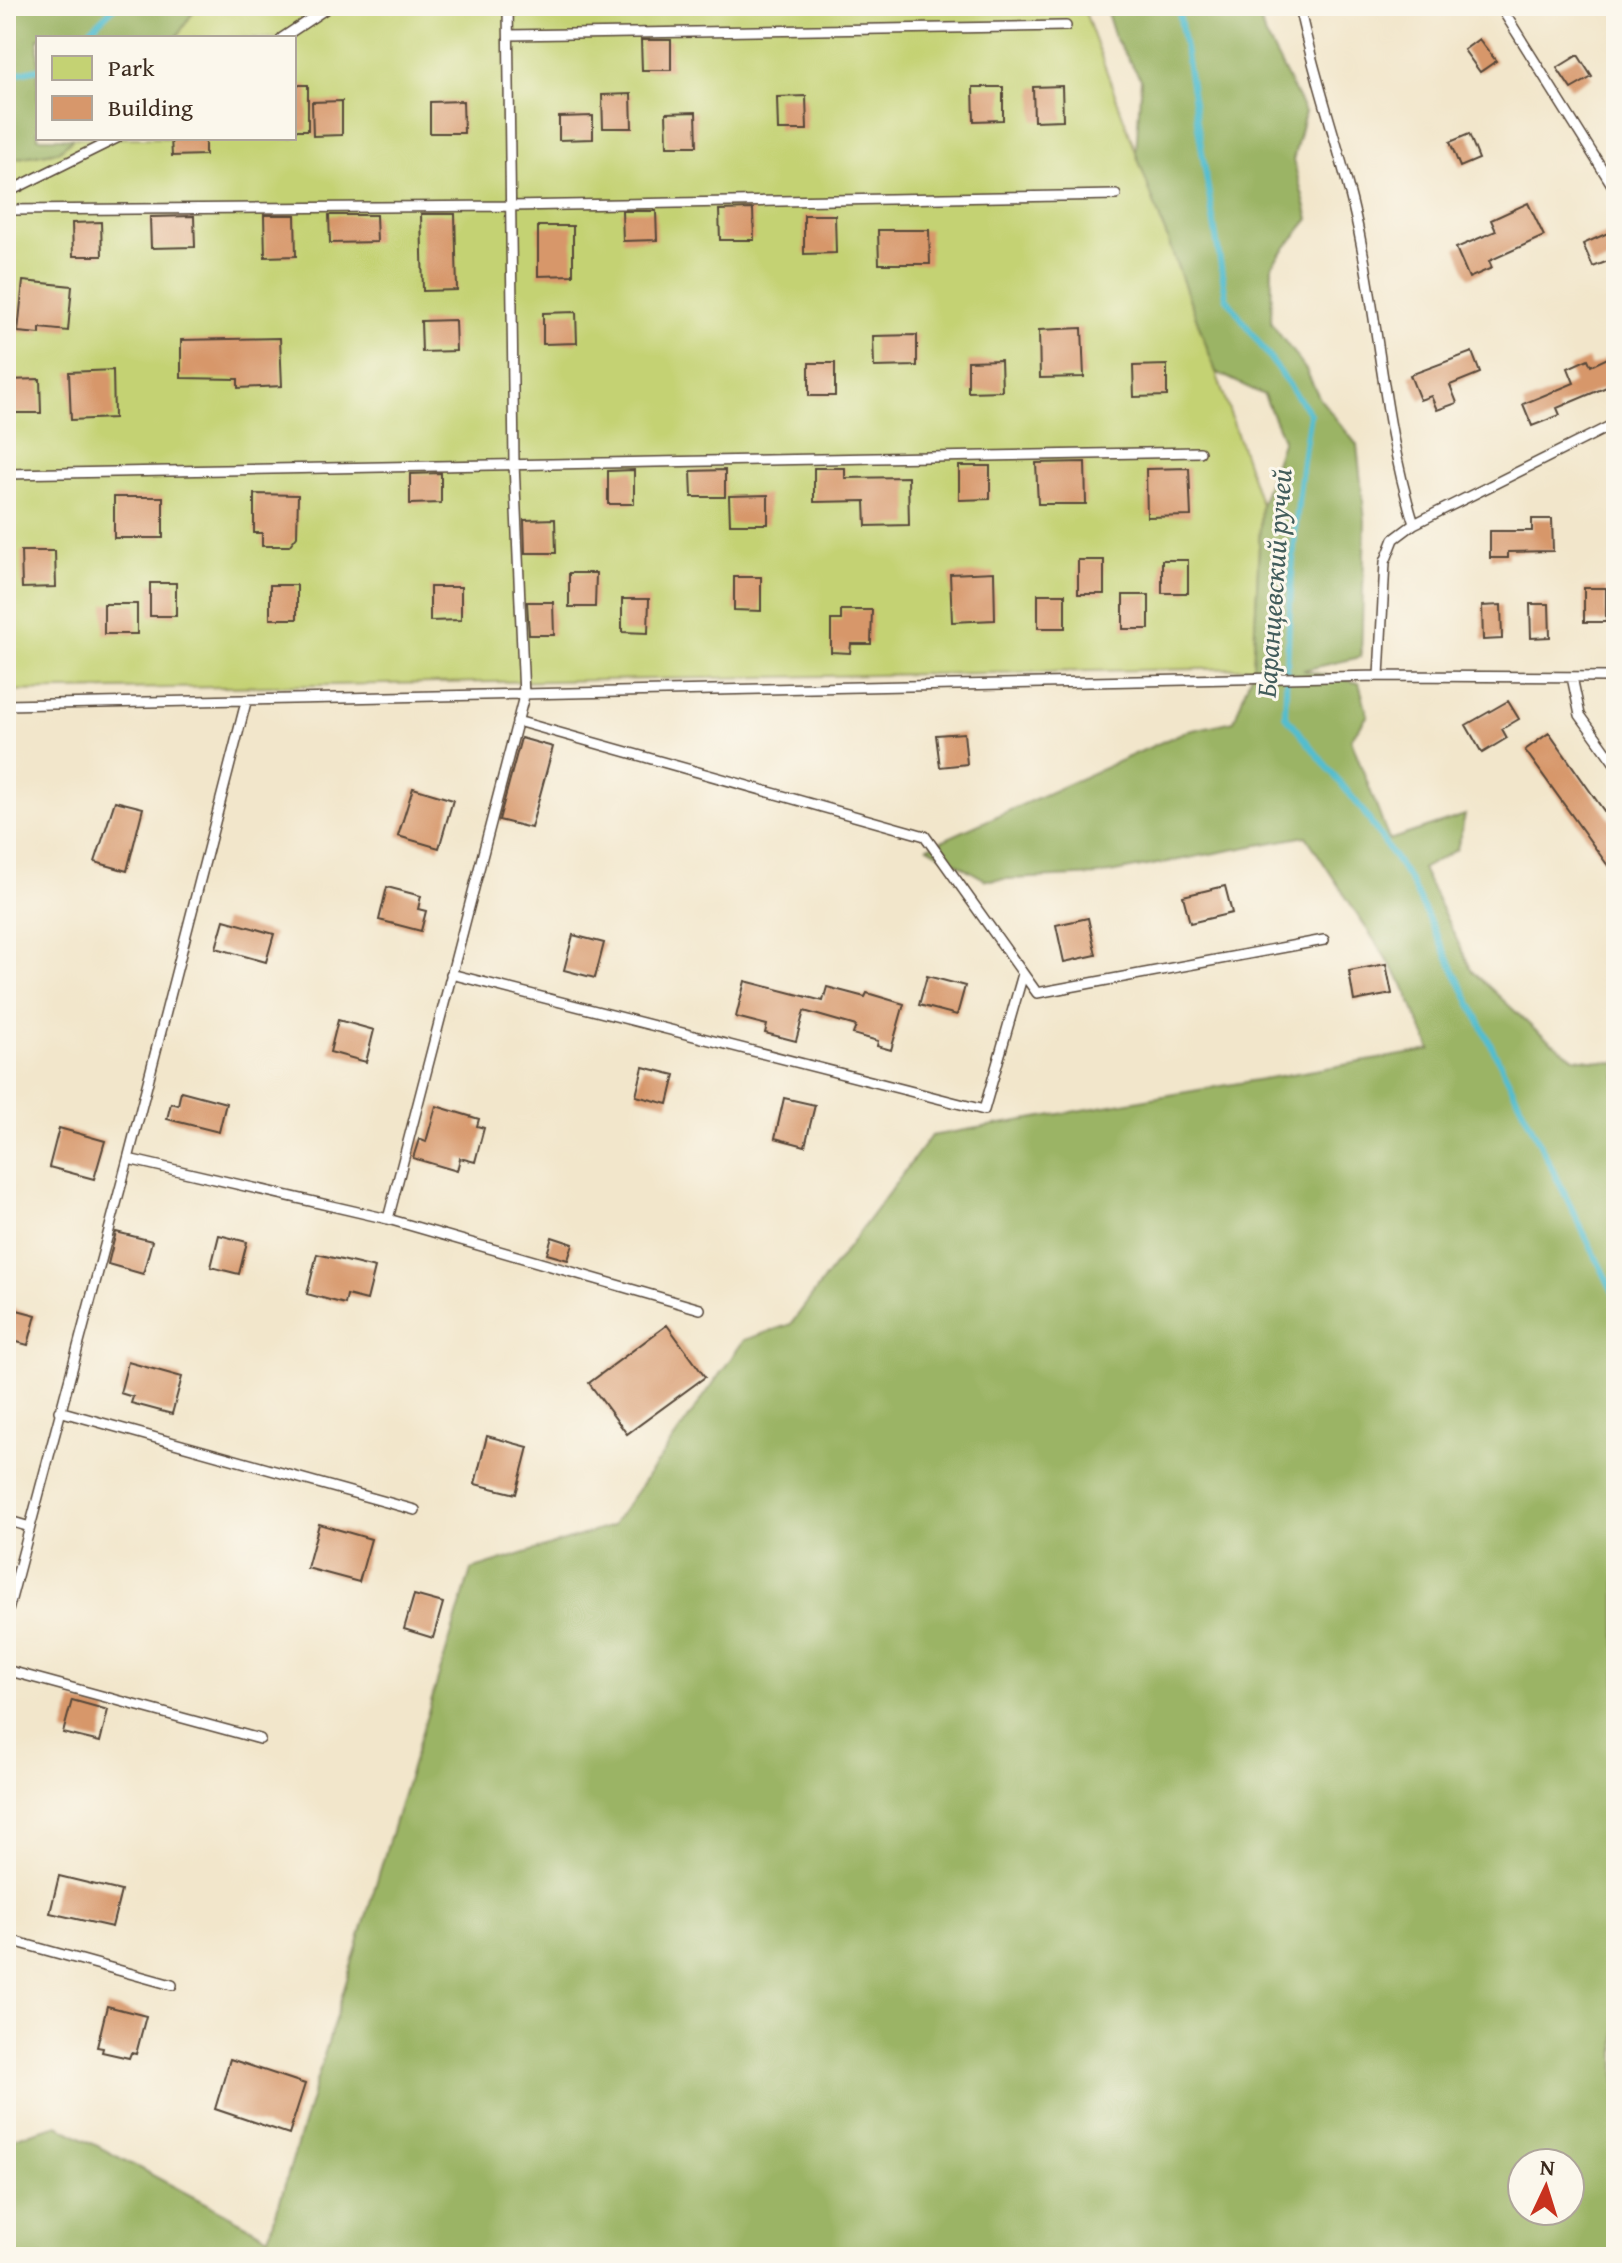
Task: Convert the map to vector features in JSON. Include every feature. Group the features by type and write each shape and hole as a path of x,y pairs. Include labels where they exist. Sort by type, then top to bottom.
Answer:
{"lane":[{"path":"285,36 330,6"},
{"path":"388,1219 524,696 514,463 508,6"},
{"path":"1299,6 1362,246 1401,485 1414,524"},
{"path":"1500,6 1616,191"},
{"path":"509,35 1066,26"},
{"path":"6,193 113,140"},
{"path":"6,210 511,206 1116,195"},
{"path":"1379,676 1385,562 1394,539 1414,524 1616,423"},
{"path":"6,474 1200,452"},
{"path":"6,705 1379,676 1616,677"},
{"path":"1572,677 1580,715 1616,765"},
{"path":"6,1618 246,702"},
{"path":"517,721 925,836 1037,993 1324,940"},
{"path":"451,974 984,1110 1023,974"},
{"path":"128,1159 388,1219 700,1309"},
{"path":"59,1411 415,1510"},
{"path":"6,1520 30,1527"},
{"path":"6,1670 260,1739"},
{"path":"6,1939 172,1985"}],"green space":[{"path":"6,6 197,6 177,36 36,36 36,140 71,140 59,151 6,160"},
{"path":"197,6 1086,6 1085,12 1261,505 1253,668 6,691 6,160 59,151 71,140 296,140 296,36 177,36"},
{"path":"1105,6 1257,6 1263,30 1305,112 1293,160 1309,219 1272,264 1271,323 1306,370 1320,399 1357,445 1365,521 1361,657 1303,670 1359,683 1368,715 1351,739 1389,840 1465,815 1457,849 1422,869 1472,971 1534,1029 1574,1058 1616,1063 1616,2257 6,2257 6,2140 58,2125 269,2237 471,1570 612,1526 744,1340 791,1324 931,1136 1431,1050 1403,984 1306,836 1099,875 986,880 928,847 1184,732 1234,721 1253,668 1261,505 1283,439 1264,395 1216,372 1136,153 1141,79 1115,38"}],"building":[{"path":"1479,39 1496,61 1480,72 1464,50"},
{"path":"641,40 671,40 671,70 642,70"},
{"path":"1578,55 1592,77 1571,89 1557,68"},
{"path":"296,85 308,85 308,130 296,130"},
{"path":"1062,86 1063,120 1034,121 1033,87"},
{"path":"973,87 1003,87 1003,120 974,121"},
{"path":"631,94 632,128 603,128 602,95"},
{"path":"806,96 807,130 778,130 777,97"},
{"path":"342,101 342,135 313,136 312,102"},
{"path":"463,101 464,133 430,133 430,102"},
{"path":"696,112 697,146 667,146 666,113"},
{"path":"593,116 593,139 559,140 559,117"},
{"path":"1469,134 1479,159 1460,167 1450,142"},
{"path":"171,140 205,140 205,155 172,156"},
{"path":"1528,203 1544,236 1489,261 1492,268 1469,278 1456,248 1496,231 1491,220"},
{"path":"753,209 754,240 720,240 719,210"},
{"path":"622,211 656,211 657,240 623,241"},
{"path":"421,214 455,214 457,290 423,291"},
{"path":"264,215 295,215 296,256 265,257"},
{"path":"329,215 376,215 377,242 330,243"},
{"path":"804,215 835,215 836,253 804,254"},
{"path":"194,216 195,247 151,248 150,217"},
{"path":"101,222 102,256 73,256 72,223"},
{"path":"538,226 573,226 573,275 538,276"},
{"path":"878,230 929,230 930,264 879,264"},
{"path":"1610,232 1616,245 1616,258 1593,267 1583,244"},
{"path":"23,281 72,286 68,331 40,328 40,334 18,332"},
{"path":"576,312 577,343 543,344 543,313"},
{"path":"455,320 456,351 422,352 421,321"},
{"path":"1082,328 1084,377 1040,378 1039,330"},
{"path":"917,335 917,366 874,367 873,336"},
{"path":"280,338 282,386 238,388 238,379 181,378 181,340"},
{"path":"1472,352 1480,373 1450,385 1457,403 1437,410 1431,396 1420,400 1410,375"},
{"path":"1616,354 1616,383 1557,408 1560,415 1532,426 1523,404 1574,383 1568,368 1588,359 1591,366"},
{"path":"1001,360 1002,391 968,392 968,361"},
{"path":"809,363 835,363 835,396 809,396"},
{"path":"1167,365 1167,396 1134,397 1133,366"},
{"path":"113,370 114,418 71,420 69,372"},
{"path":"40,379 41,413 6,413 6,380"},
{"path":"1085,462 1086,504 1038,504 1036,463"},
{"path":"959,466 990,466 990,499 959,500"},
{"path":"814,468 845,468 845,478 908,477 909,525 866,526 865,501 814,502"},
{"path":"1189,468 1191,516 1147,517 1146,469"},
{"path":"634,470 634,504 608,504 608,471"},
{"path":"725,470 725,497 692,497 691,471"},
{"path":"441,473 441,503 410,504 410,474"},
{"path":"254,494 298,495 297,536 289,546 262,546 262,533 254,533"},
{"path":"768,495 768,524 730,524 729,496"},
{"path":"114,497 163,497 163,538 114,538"},
{"path":"555,519 556,553 525,553 524,520"},
{"path":"1532,519 1552,519 1553,551 1508,552 1508,558 1490,558 1490,531 1532,531"},
{"path":"21,551 55,551 56,587 22,588"},
{"path":"1078,560 1104,560 1104,594 1078,594"},
{"path":"1162,560 1188,560 1188,593 1162,593"},
{"path":"994,572 995,620 952,622 950,574"},
{"path":"569,573 596,573 595,607 569,607"},
{"path":"734,577 761,577 761,611 734,610"},
{"path":"150,583 176,583 176,616 150,616"},
{"path":"270,585 297,585 297,619 270,619"},
{"path":"430,587 461,587 461,620 430,621"},
{"path":"1584,588 1606,588 1606,622 1584,622"},
{"path":"1038,594 1065,594 1065,628 1038,628"},
{"path":"1123,595 1149,595 1149,629 1123,629"},
{"path":"622,599 649,599 648,633 622,632"},
{"path":"527,602 553,602 554,635 529,635"},
{"path":"104,604 137,604 137,634 104,634"},
{"path":"1530,604 1549,604 1550,637 1531,638"},
{"path":"1501,605 1502,639 1483,640 1482,606"},
{"path":"841,610 872,610 871,644 851,644 850,653 831,652 831,620 841,620"},
{"path":"1508,701 1519,719 1502,729 1507,738 1482,753 1466,725"},
{"path":"964,733 967,764 940,767 936,735"},
{"path":"1549,733 1616,828 1616,877 1525,750"},
{"path":"521,738 553,747 531,828 499,820"},
{"path":"413,788 453,800 439,848 398,836"},
{"path":"115,801 143,808 127,871 95,862"},
{"path":"1225,886 1232,913 1190,923 1183,896"},
{"path":"387,887 421,896 418,909 426,911 421,931 379,920"},
{"path":"1088,918 1096,955 1064,962 1056,925"},
{"path":"224,920 274,934 266,962 216,948"},
{"path":"573,935 604,943 595,978 564,970"},
{"path":"1386,964 1392,994 1354,1001 1349,971"},
{"path":"927,976 965,986 957,1015 919,1005"},
{"path":"745,981 823,1001 827,987 865,997 867,993 904,1004 891,1050 877,1046 878,1041 853,1034 856,1026 804,1011 796,1041 765,1033 767,1025 736,1017"},
{"path":"338,1020 374,1030 366,1062 330,1052"},
{"path":"643,1067 675,1075 668,1104 636,1096"},
{"path":"181,1091 226,1103 219,1132 167,1119 171,1103 178,1105"},
{"path":"784,1098 815,1105 805,1146 775,1138"},
{"path":"436,1106 479,1119 477,1126 484,1128 475,1162 460,1158 457,1171 413,1158 419,1139 426,1142"},
{"path":"59,1128 105,1141 94,1179 49,1167"},
{"path":"116,1232 152,1241 143,1274 108,1264"},
{"path":"219,1235 247,1242 239,1274 211,1267"},
{"path":"552,1237 573,1244 568,1260 547,1254"},
{"path":"317,1254 375,1268 367,1300 347,1295 345,1304 307,1294"},
{"path":"6,1307 36,1315 28,1345 6,1339"},
{"path":"667,1325 705,1377 627,1434 589,1383"},
{"path":"128,1362 182,1377 172,1414 131,1403 133,1397 120,1393"},
{"path":"487,1436 528,1447 516,1494 475,1484"},
{"path":"319,1524 371,1539 359,1582 307,1568"},
{"path":"414,1595 443,1603 433,1638 404,1629"},
{"path":"72,1700 108,1710 100,1742 63,1733"},
{"path":"59,1876 121,1891 112,1927 50,1913"},
{"path":"107,2006 146,2016 136,2054 131,2053 129,2058 102,2052 103,2048 97,2047"},
{"path":"230,2059 305,2084 289,2134 215,2109"}],"waterway":[{"path":"84,36 115,6"},
{"name":"Баранцевский ручей","path":"1178,6 1226,297 1310,414 1296,527 1285,715 1361,808 1410,881 1616,1298"},
{"path":"6,76 36,69"}]}
